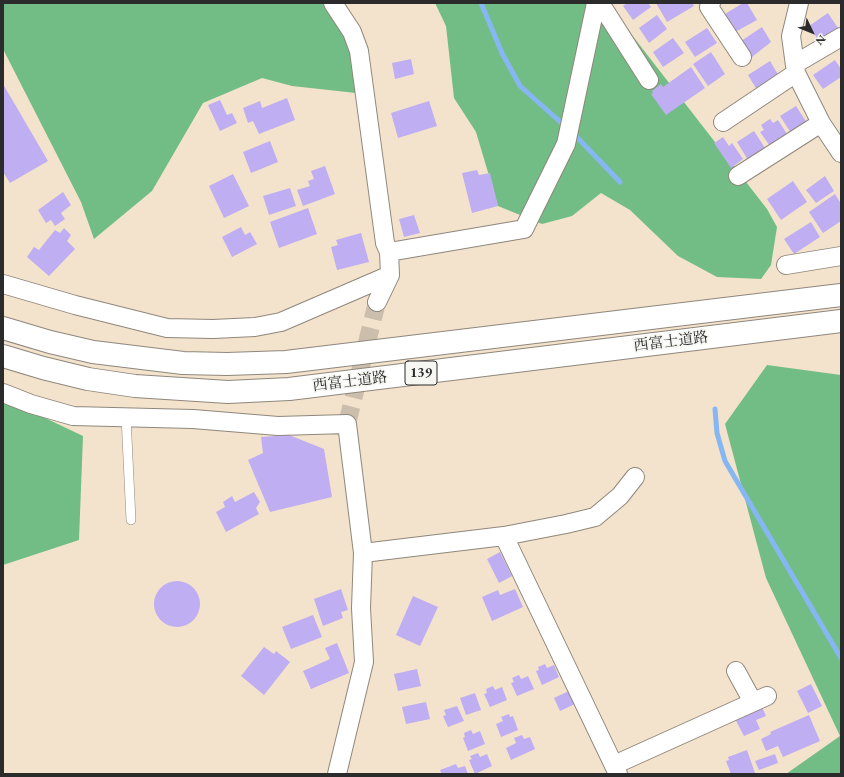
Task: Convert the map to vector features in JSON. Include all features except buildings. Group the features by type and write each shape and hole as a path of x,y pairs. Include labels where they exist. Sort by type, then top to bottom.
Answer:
{"highway":[{"name":"西富士道路","path":"3,328 50,342 93,352 183,363 227,364 286,362 841,295"},
{"name":"西富士道路","path":"3,356 88,379 175,389 236,392 297,388 841,321"}],"street":[{"path":"333,3 352,32 359,51 386,243 389,252 390,275 377,302"},
{"path":"389,252 524,229 566,144 596,3"},
{"path":"600,3 648,80"},
{"path":"711,3 709,7 742,57"},
{"path":"799,3 791,36 795,68 821,123 840,150"},
{"path":"723,122 795,68 841,37"},
{"path":"738,176 821,123"},
{"path":"786,264 841,256"},
{"path":"3,284 75,306 167,328 213,329 255,327 281,322 390,275"},
{"path":"3,393 31,404 73,416 193,419 278,426 347,424 363,553 361,608 364,662 337,774"},
{"path":"363,553 504,536 595,517 620,496 635,477"},
{"path":"504,536 616,769 760,699 736,671"}],"lane":[{"path":"126,417 131,520"}],"green space":[{"path":"3,3 327,3 349,36 365,94 292,86 262,78 203,103 152,191 94,239 81,202 3,49"},
{"path":"435,3 607,3 767,209 777,227 771,265 761,279 717,277 678,256 630,210 601,193 572,216 542,224 498,206 476,132 454,98 446,26"},
{"path":"767,365 841,375 841,774 786,774 840,736 766,578 725,424"},
{"path":"3,398 83,436 79,540 3,565"}],"waterway":[{"path":"481,3 502,53 520,86 566,127"},
{"path":"572,132 620,182"},
{"path":"715,409 717,433 725,461 841,658"}],"tunnel":[{"path":"347,424 377,302"}]}
